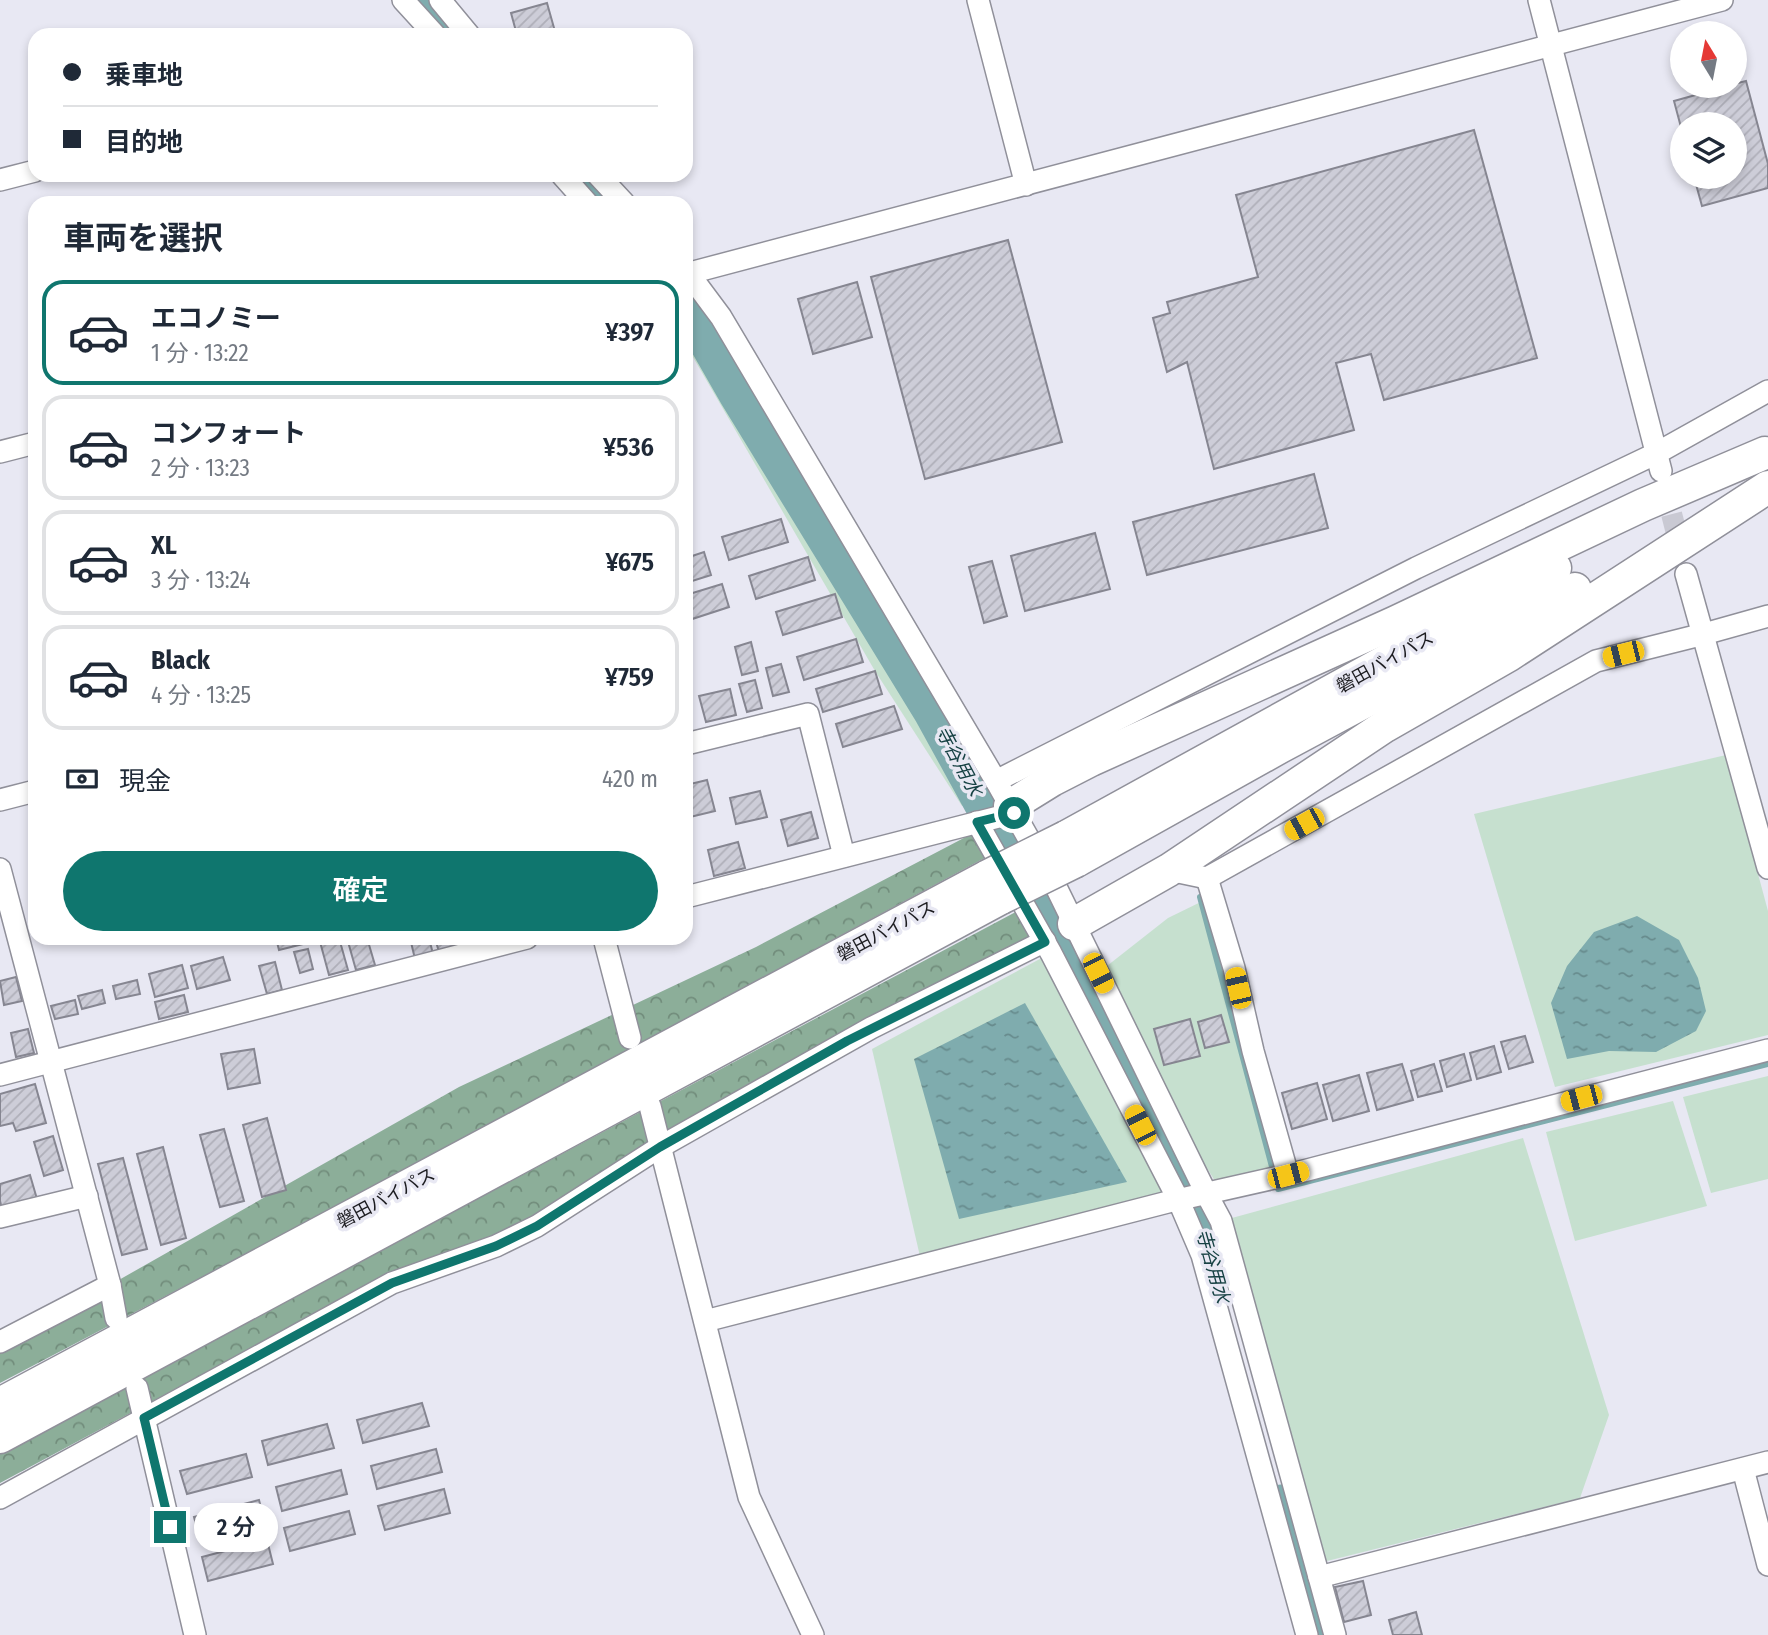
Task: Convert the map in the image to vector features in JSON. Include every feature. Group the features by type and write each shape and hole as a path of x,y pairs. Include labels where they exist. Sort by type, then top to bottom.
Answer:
{"highway":[{"path":"997,810 1091,760 1396,622 1643,505 1767,452"},
{"name":"磐田バイパス","path":"1071,849 1767,452"},
{"path":"1074,925 1169,870 1385,726 1509,655 1768,487"},
{"name":"磐田バイパス","path":"0,1404 994,887 1280,747 1768,487"},
{"name":"磐田バイパス","path":"0,1437 994,887"}],"street":[{"path":"403,0 429,28"},
{"path":"439,0 463,28"},
{"path":"978,0 1027,185"},
{"path":"1539,0 1659,462"},
{"path":"693,271 1722,0"},
{"path":"0,180 28,173"},
{"path":"568,182 581,196"},
{"path":"604,182 618,196"},
{"path":"693,281 722,317 997,810 1056,887 1074,925 1192,1196 1202,1255 1307,1635"},
{"path":"693,895 844,856 997,810 1416,568 1659,462 1768,391"},
{"path":"0,452 28,445"},
{"path":"1686,574 1768,868"},
{"path":"1169,870 1208,878 1595,661 1768,616"},
{"path":"693,742 808,714 844,856"},
{"path":"0,800 28,793"},
{"path":"997,810 1045,942 1192,1196 1221,1220 1335,1635"},
{"path":"0,869 110,1285 116,1318"},
{"path":"1208,878 1234,968 1281,1176"},
{"path":"0,1498 392,1283 496,1246 537,1226 660,1147 871,1028 1045,942"},
{"path":"0,1076 500,945"},
{"path":"606,945 631,1038"},
{"path":"705,1321 1768,1050"},
{"path":"650,1106 749,1497 813,1635"},
{"path":"0,1217 87,1196"},
{"path":"0,1342 110,1285"},
{"path":"137,1388 195,1635"},
{"path":"1319,1577 1768,1462"},
{"path":"1743,1469 1768,1565"}],"shaded area":[{"path":"693,282 996,781 962,806 875,671 693,357"},
{"path":"1726,755 1768,911 1768,1035 1555,1087 1474,814"},
{"path":"1213,896 1288,1175 1220,1189 1148,1074 1098,973 1168,918"},
{"path":"1051,953 1168,1202 922,1265 872,1049"},
{"path":"1768,1076 1768,1179 1711,1193 1683,1097"},
{"path":"1673,1101 1707,1206 1575,1241 1546,1132"},
{"path":"1523,1138 1609,1415 1580,1498 1315,1564 1221,1221"}],"green space":[{"path":"981,829 994,853 339,1205 0,1383 0,1342 110,1285 459,1087 756,947"},
{"path":"1025,907 1045,941 537,1226 364,1288 0,1483 0,1453"}],"water":[{"path":"1637,916 1679,940 1698,978 1706,1011 1696,1031 1656,1052 1609,1051 1567,1059 1551,1003 1567,966 1594,932"},
{"path":"1025,1003 1127,1182 959,1219 914,1059"}],"building":[{"path":"547,3 554,28 515,28 511,13"},
{"path":"1747,85 1768,164 1768,188 1702,206 1697,189 1747,189 1747,112 1677,112 1674,101 1685,98 1747,98"},
{"path":"1474,130 1537,358 1384,400 1371,354 1336,363 1354,430 1214,469 1187,362 1167,372 1153,318 1170,313 1167,302 1258,277 1236,195"},
{"path":"1008,240 1062,442 925,479 871,277"},
{"path":"857,282 872,337 813,354 798,299"},
{"path":"1314,474 1328,528 1147,575 1133,522"},
{"path":"781,519 788,542 729,560 722,537"},
{"path":"1095,533 1110,589 1025,611 1011,556"},
{"path":"704,552 711,575 693,581 693,556"},
{"path":"808,557 815,580 756,599 749,576"},
{"path":"992,561 1007,616 984,623 969,567"},
{"path":"722,584 729,607 693,619 693,593"},
{"path":"835,594 842,617 783,635 776,612"},
{"path":"856,639 863,662 804,680 797,657"},
{"path":"751,642 758,671 742,675 735,647"},
{"path":"781,664 789,692 773,696 766,668"},
{"path":"875,671 882,694 823,712 816,689"},
{"path":"755,680 762,708 747,712 739,684"},
{"path":"730,689 736,715 706,722 699,696"},
{"path":"894,706 902,729 843,747 836,724"},
{"path":"707,780 715,811 693,816 693,783"},
{"path":"760,791 767,817 736,824 730,798"},
{"path":"811,812 818,838 788,846 781,820"},
{"path":"738,842 745,868 714,876 708,850"},
{"path":"278,945 299,945 279,950"},
{"path":"321,945 341,945 348,970 329,975"},
{"path":"349,945 369,945 375,965 356,970"},
{"path":"412,945 431,945 433,954 415,959"},
{"path":"437,945 457,945 457,947 439,952"},
{"path":"308,949 313,969 300,973 294,952"},
{"path":"223,957 230,980 197,989 191,966"},
{"path":"275,962 282,990 267,994 259,966"},
{"path":"182,965 188,988 155,997 149,974"},
{"path":"16,977 22,1001 4,1005 0,981"},
{"path":"137,980 140,994 116,999 113,986"},
{"path":"102,990 105,1003 82,1009 78,996"},
{"path":"184,995 188,1012 159,1019 155,1002"},
{"path":"75,1000 78,1014 55,1019 51,1006"},
{"path":"1221,1015 1229,1042 1205,1048 1198,1022"},
{"path":"1190,1019 1200,1056 1164,1065 1154,1029"},
{"path":"28,1029 34,1053 16,1057 11,1033"},
{"path":"1525,1036 1533,1062 1509,1069 1501,1042"},
{"path":"1494,1046 1501,1072 1477,1079 1470,1053"},
{"path":"254,1049 260,1083 228,1089 221,1054"},
{"path":"1464,1054 1471,1080 1447,1087 1440,1061"},
{"path":"1402,1064 1413,1100 1377,1110 1367,1073"},
{"path":"1434,1064 1442,1091 1418,1097 1411,1071"},
{"path":"1359,1075 1369,1111 1333,1121 1323,1085"},
{"path":"1317,1083 1327,1119 1292,1129 1282,1093"},
{"path":"35,1084 46,1123 16,1131 13,1123 0,1126 0,1094"},
{"path":"267,1118 286,1190 262,1197 243,1125"},
{"path":"224,1129 244,1201 220,1207 200,1135"},
{"path":"53,1136 63,1170 44,1176 34,1142"},
{"path":"163,1147 186,1238 161,1245 137,1154"},
{"path":"123,1158 147,1249 122,1255 98,1164"},
{"path":"30,1175 37,1199 2,1209 0,1184"},
{"path":"422,1403 429,1426 363,1443 357,1420"},
{"path":"327,1424 334,1448 268,1465 262,1441"},
{"path":"436,1449 442,1472 377,1489 371,1466"},
{"path":"246,1454 252,1477 187,1494 180,1471"},
{"path":"341,1470 347,1494 282,1511 276,1487"},
{"path":"444,1489 450,1513 385,1530 378,1506"},
{"path":"259,1500 265,1523 200,1540 194,1517"},
{"path":"349,1511 355,1534 290,1551 284,1528"},
{"path":"267,1540 273,1564 208,1581 202,1557"},
{"path":"1363,1581 1371,1615 1344,1622 1335,1587"},
{"path":"1416,1612 1422,1635 1393,1635 1389,1620"}],"waterway":[{"name":"寺谷用水","path":"417,0 443,28"},
{"name":"寺谷用水","path":"583,182 596,196"},
{"name":"寺谷用水","path":"693,317 737,394 932,712 1038,905 1176,1161 1199,1215 1217,1279"},
{"path":"1200,897 1278,1189 1768,1064"},
{"name":"寺谷用水","path":"1281,1503 1319,1635"}],"tunnel":[{"path":"1664,484 1682,555"}],"route":[{"path":"170,1527 144,1418 392,1283 496,1246 537,1226 660,1147 847,1041 1045,942 977,822 1014,813"}]}
